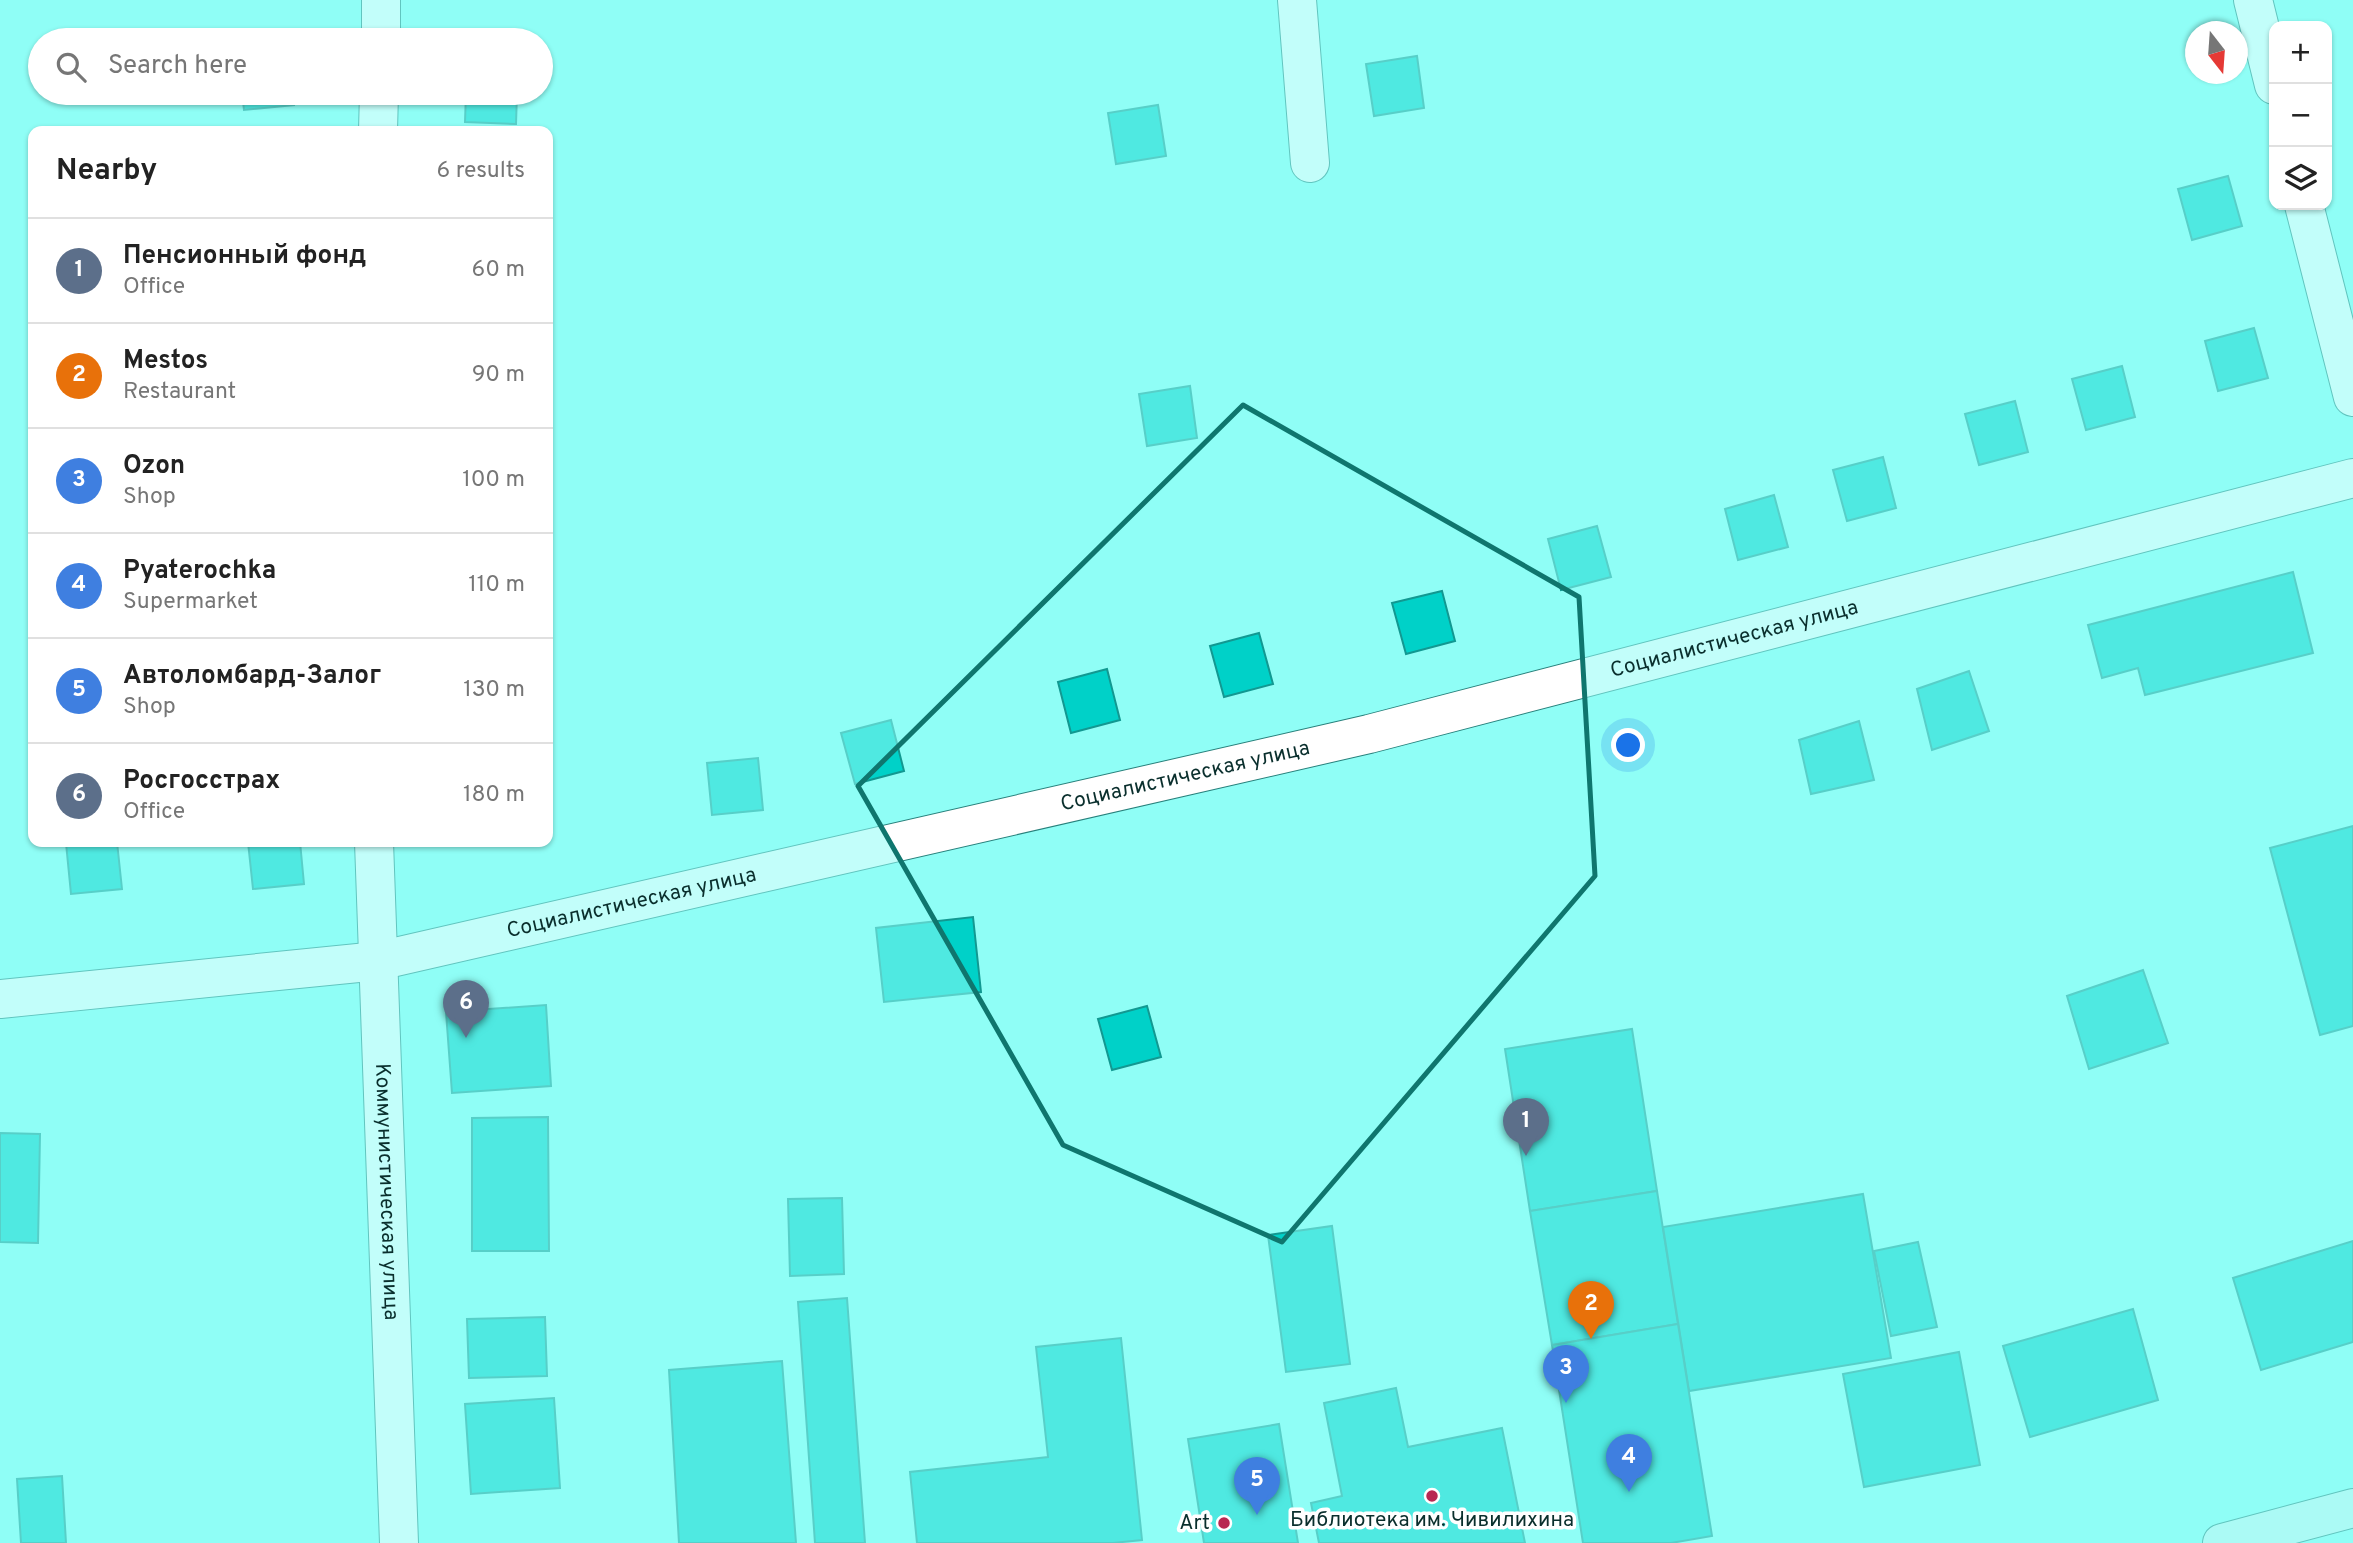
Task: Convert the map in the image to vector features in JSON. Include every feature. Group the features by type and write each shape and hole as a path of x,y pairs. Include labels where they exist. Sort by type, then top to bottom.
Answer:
{"main road":[{"path":"2222,1543 2353,1508"}],"street":[{"path":"381,28 382,0"},
{"path":"1297,0 1310,163"},
{"path":"2253,0 2274,84"},
{"path":"378,126 379,105"},
{"path":"2305,210 2353,397"},
{"name":"Социалистическая улица","path":"0,999 378,961 1368,734 2353,478"},
{"name":"Коммунистическая улица","path":"374,847 398,1543"}],"highlighted area":[{"path":"1243,405 1579,597 1595,876 1282,1242 1063,1145 858,786"}],"building":[{"path":"1417,56 1424,108 1374,116 1366,64"},
{"path":"243,105 294,105 244,110"},
{"path":"466,105 517,105 516,124 465,122"},
{"path":"1158,105 1166,156 1116,164 1108,113"},
{"path":"2228,176 2242,226 2192,240 2178,189"},
{"path":"2254,328 2268,378 2218,391 2205,341"},
{"path":"2122,366 2135,417 2086,430 2072,379"},
{"path":"1190,386 1197,438 1147,446 1139,394"},
{"path":"2015,401 2028,452 1979,465 1965,414"},
{"path":"1883,457 1896,508 1847,521 1833,470"},
{"path":"1774,495 1788,547 1738,560 1725,509"},
{"path":"1597,526 1611,577 1561,590 1548,539"},
{"path":"2293,572 2313,653 2145,695 2138,668 2102,678 2088,625"},
{"path":"1442,591 1455,641 1406,654 1392,603"},
{"path":"1259,633 1273,684 1224,697 1210,646"},
{"path":"1107,669 1120,720 1071,733 1058,682"},
{"path":"1969,671 1989,731 1932,750 1917,689"},
{"path":"891,720 904,771 855,784 841,733"},
{"path":"1859,721 1874,780 1811,794 1799,740"},
{"path":"758,758 763,810 712,815 707,763"},
{"path":"2353,826 2353,1026 2320,1035 2270,848"},
{"path":"66,847 118,847 122,889 71,894"},
{"path":"249,847 300,847 304,884 253,889"},
{"path":"973,917 981,992 884,1002 876,928"},
{"path":"2143,970 2168,1043 2089,1069 2067,996"},
{"path":"546,1005 551,1086 452,1093 446,1012"},
{"path":"1147,1006 1161,1057 1112,1070 1098,1019"},
{"path":"1632,1029 1657,1191 1530,1211 1505,1049"},
{"path":"548,1117 549,1251 472,1251 472,1118"},
{"path":"0,1133 40,1134 38,1243 0,1242"},
{"path":"1657,1191 1678,1324 1552,1345 1530,1211"},
{"path":"1863,1194 1891,1358 1689,1391 1663,1227"},
{"path":"842,1198 844,1274 790,1276 788,1199"},
{"path":"1332,1226 1350,1364 1286,1372 1268,1235"},
{"path":"2353,1241 2353,1342 2261,1370 2233,1278"},
{"path":"1918,1242 1937,1327 1891,1336 1874,1251"},
{"path":"847,1298 865,1543 815,1543 798,1302"},
{"path":"2133,1309 2158,1400 2030,1437 2003,1346"},
{"path":"545,1317 547,1376 469,1378 467,1319"},
{"path":"1678,1324 1712,1536 1671,1543 1583,1543 1552,1345"},
{"path":"1121,1338 1142,1540 1113,1543 917,1543 910,1472 1048,1457 1036,1347"},
{"path":"1959,1352 1980,1465 1864,1487 1843,1374"},
{"path":"782,1361 796,1543 679,1543 669,1370"},
{"path":"1396,1388 1408,1447 1502,1428 1525,1543 1319,1543 1311,1503 1342,1496 1324,1403"},
{"path":"554,1398 560,1488 471,1494 465,1404"},
{"path":"1279,1424 1298,1543 1204,1543 1188,1439"},
{"path":"62,1476 66,1543 21,1543 17,1479"}],"place":[{"name":"Росгосстрах","path":"466,1038"},
{"name":"Пенсионный фонд","path":"1526,1156"},
{"name":"Mestos","path":"1591,1339"},
{"name":"Ozon","path":"1566,1403"},
{"name":"Pyaterochka","path":"1629,1492"},
{"name":"Библиотека им. Чивилихина","path":"1432,1496"},
{"name":"Автоломбард-Залог","path":"1257,1515"},
{"name":"Art","path":"1224,1523"}]}
